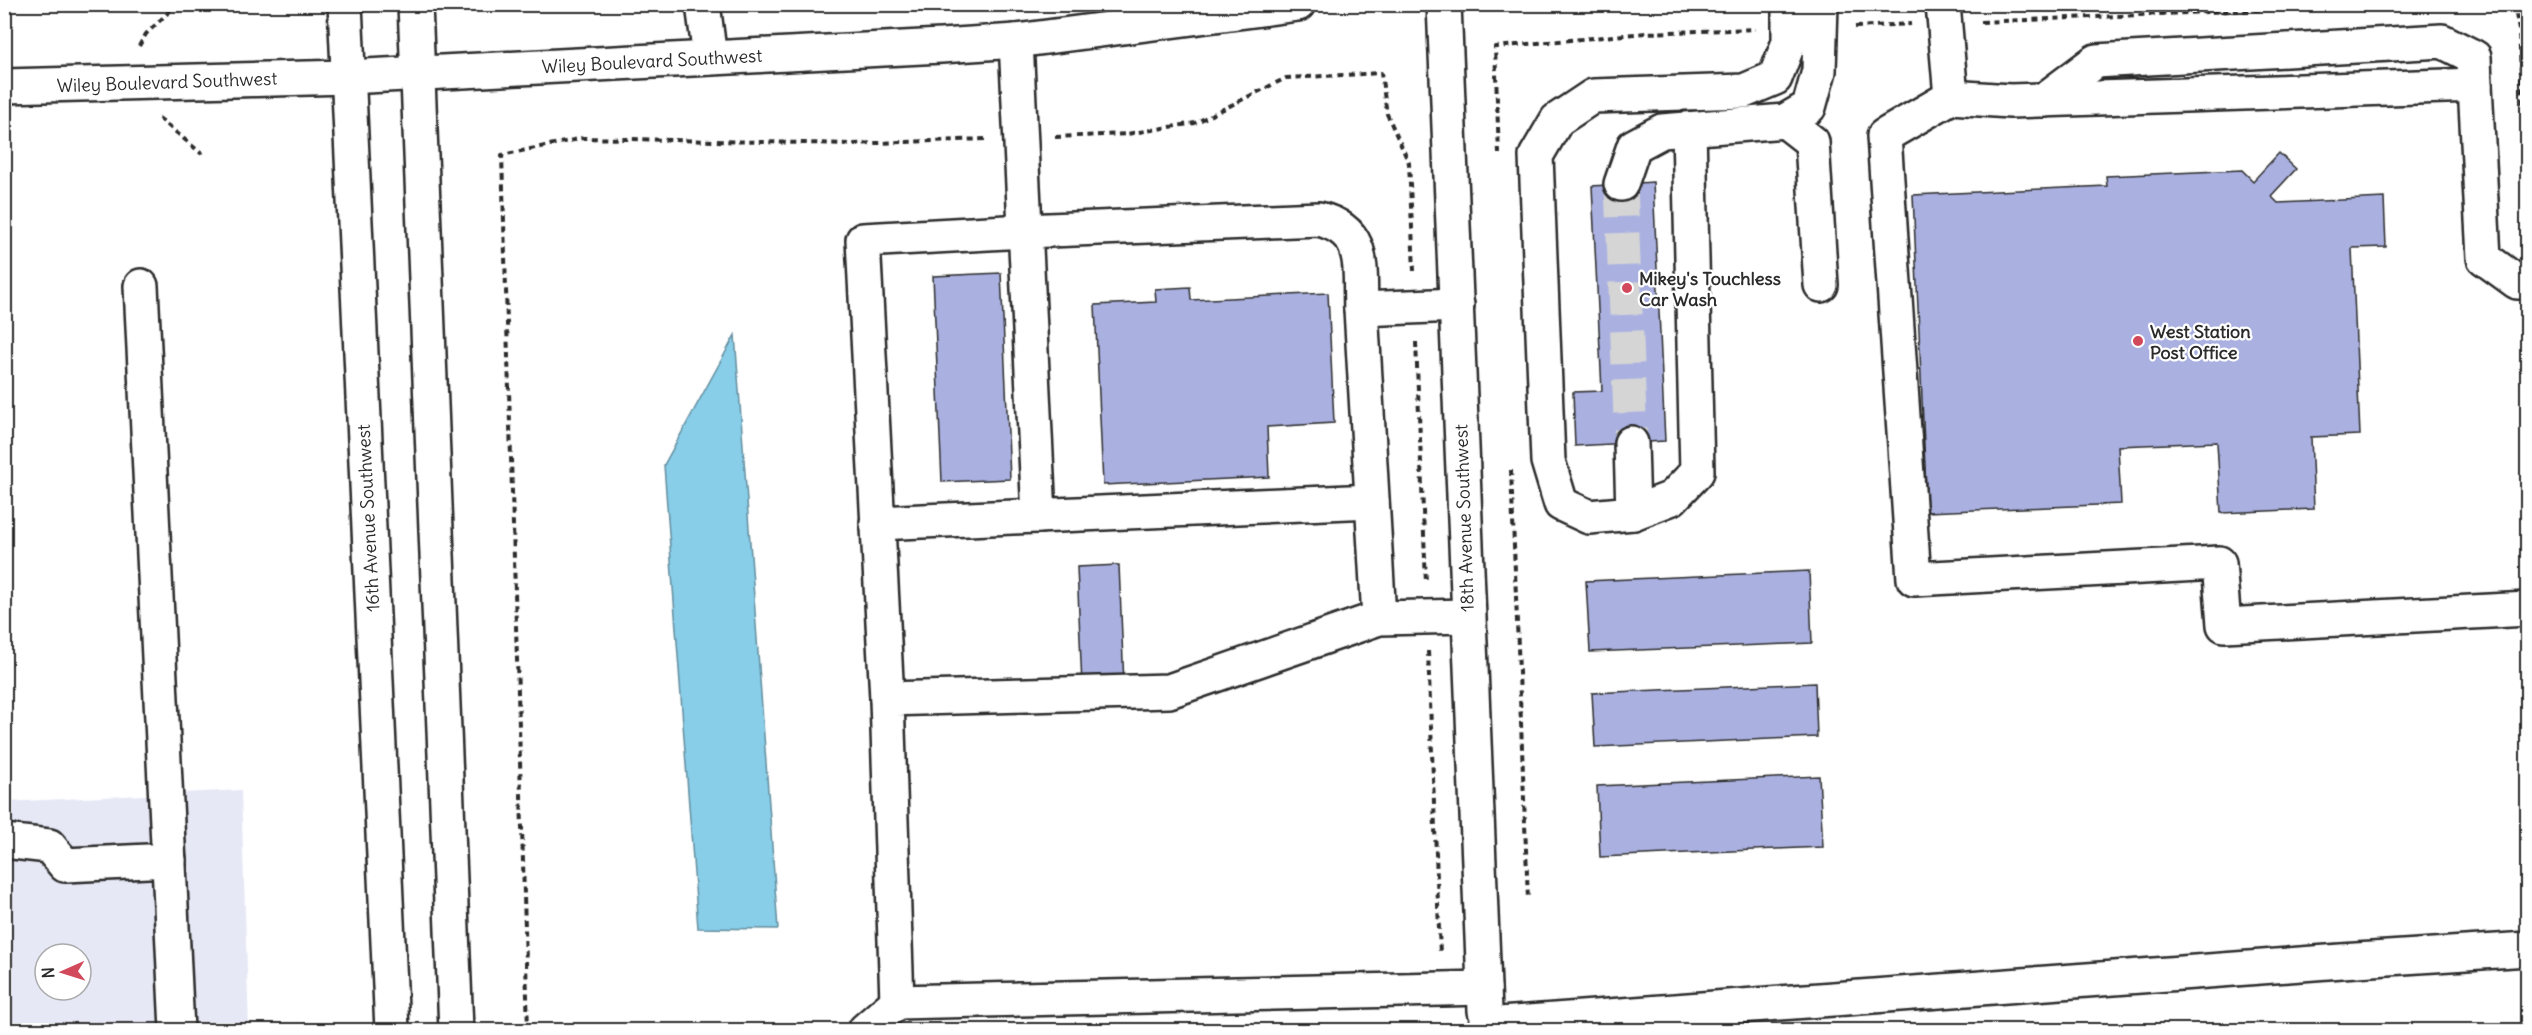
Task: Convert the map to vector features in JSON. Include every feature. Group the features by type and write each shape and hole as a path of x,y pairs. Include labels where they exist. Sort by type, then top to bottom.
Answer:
{"street":[{"name":"16th Avenue Southwest","path":"345,4 392,1030"},
{"path":"415,4 456,1030"},
{"path":"703,4 710,58"},
{"name":"Wiley Boulevard Southwest","path":"4,86 347,77 1016,41 1298,4"},
{"name":"18th Avenue Southwest","path":"1444,4 1486,1028"},
{"path":"1689,129 1697,472 1672,498 1633,513 1589,517 1561,504 1548,461 1536,156 1557,120 1593,96 1744,91 1775,78 1789,42 1789,4"},
{"path":"1621,184 1634,146 1662,130 1785,121 1809,107 1819,71 1821,4"},
{"path":"1943,4 1951,97"},
{"path":"1016,41 1039,516"},
{"path":"2044,100 2096,61 2442,41 2474,57 2484,258 2517,282 2528,282"},
{"path":"2475,85 2010,101 1951,97 1884,136 1914,579 2219,563 2224,625 2528,609"},
{"path":"1785,121 1812,142 1821,285"},
{"path":"897,1002 887,699 863,240 1319,219 1334,222 1350,234 1359,250 1379,618"},
{"path":"141,286 177,1030"},
{"path":"1361,309 1456,305"},
{"path":"1631,443 1633,513"},
{"path":"878,523 1372,501"},
{"path":"887,699 1169,691 1379,618 1468,616"},
{"path":"4,841 49,846 65,865 169,860"},
{"path":"1486,1028 2342,961 2528,949"},
{"path":"865,1030 897,1002 1484,988"}],"path":[{"path":"115,83 146,34 177,4"},
{"path":"2514,4 2519,30 2528,214"},
{"path":"528,1030 502,155 584,138 850,144 1126,134 1195,123 1286,78 1381,72 1387,114 1409,163 1442,989"}],"shaded area":[{"path":"241,790 249,1030 5,1030 5,802"}],"water":[{"path":"735,335 778,929 698,928 664,465"}],"building":[{"name":"West Station Post Office","path":"2279,153 2296,169 2271,196 2278,203 2384,198 2386,247 2352,248 2360,435 2311,437 2314,509 2221,513 2217,442 2118,446 2121,504 1927,512 1913,195 2107,186 2106,176 2242,170 2253,181"},
{"name":"Mikey's Touchless Car Wash","path":"1653,182 1665,441 1575,446 1573,392 1602,391 1592,186"},
{"path":"1001,273 1010,479 942,482 933,276"},
{"path":"1190,287 1191,300 1328,293 1334,423 1267,427 1269,477 1103,485 1095,305 1156,302 1155,289"},
{"path":"1119,565 1124,685 1082,686 1077,567"},
{"path":"1809,571 1812,643 1590,652 1586,581"},
{"path":"1815,683 1817,737 1595,747 1592,693"},
{"path":"1819,776 1823,847 1600,857 1597,786"},
{"path":"4,857 10,1030 4,1030"}],"tunnel":[{"path":"1621,184 1631,443"}],"place":[{"name":"Mikey's Touchless Car Wash","path":"1627,288"},
{"name":"West Station Post Office","path":"2138,341"}]}
